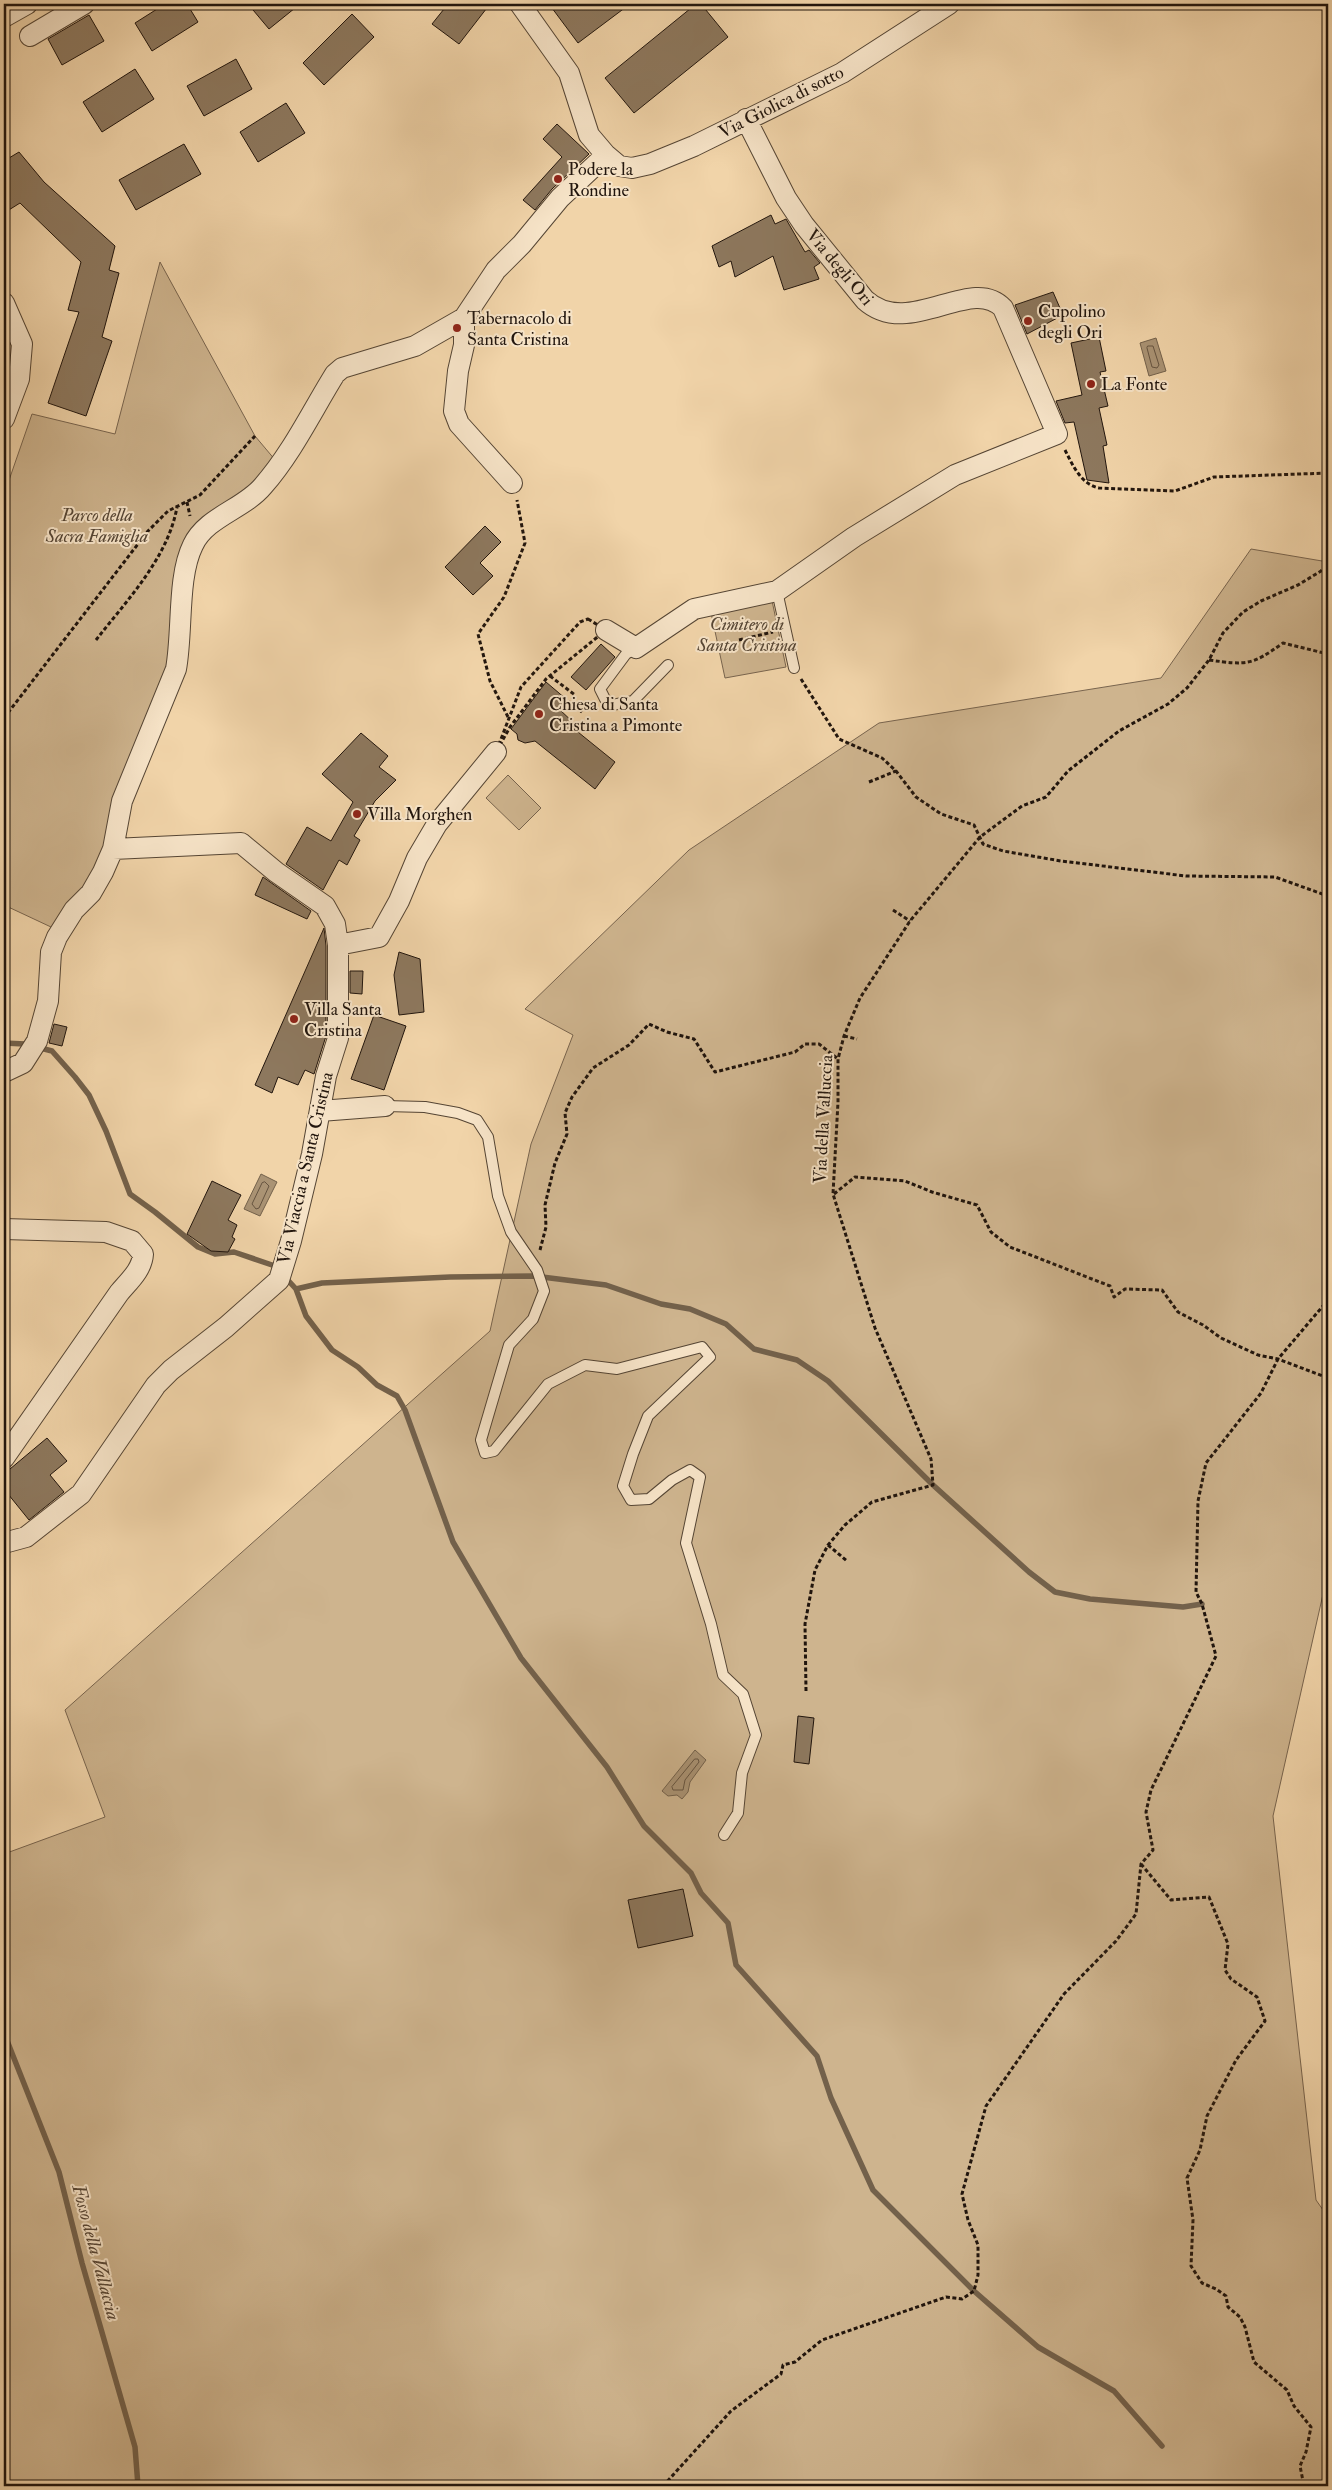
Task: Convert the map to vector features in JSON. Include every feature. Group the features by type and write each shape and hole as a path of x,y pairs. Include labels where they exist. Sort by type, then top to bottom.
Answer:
{"street":[{"path":"4,17 27,4"},
{"path":"30,36 84,4"},
{"name":"Via Giolica di sotto","path":"520,4 569,73 589,135 606,155 619,166 632,168 650,164 694,146 842,73 949,4"},
{"name":"Via degli Ori","path":"746,119 786,198 804,225 865,300 876,309 902,314 976,297 996,300 1007,316 1057,434 955,475 854,537 777,590"},
{"path":"4,1072 23,1063 34,1047 48,1002 51,952 56,937 74,910 91,893 113,849 122,801 176,669 180,648 184,575 194,543 208,526 261,488 276,470 335,374 342,368 414,346 464,318 496,270 522,244 560,198 606,155"},
{"path":"4,302 22,344 19,379 4,419"},
{"path":"464,318 464,345 458,371 454,411 459,424 512,483"},
{"path":"606,630 636,648 694,609 777,590"},
{"path":"338,945 379,937 399,901 417,858 437,824 496,752"},
{"name":"Via Viaccia a Santa Cristina","path":"4,1543 26,1538 81,1494 156,1385 171,1370 226,1327 279,1280 291,1242 326,1076 338,1038 338,945 336,924 325,906 276,872 241,843 113,849"},
{"path":"320,1111 385,1106"},
{"path":"4,1229 106,1232 132,1241 143,1254 143,1263 119,1293 4,1458"}],"lane":[{"path":"777,590 794,668"},
{"path":"636,648 626,654 600,689 605,699 612,705 632,701 668,665"},
{"path":"385,1106 425,1107 458,1113 477,1120 488,1137 498,1196 512,1232 538,1270 544,1291 532,1319 510,1345 481,1440 485,1453 494,1451 548,1384 585,1365 617,1369 702,1347 710,1357 648,1416 623,1486 631,1500 649,1499 672,1480 690,1470 700,1476 686,1543 711,1624 723,1675 743,1694 756,1735 742,1773 738,1813 724,1835"}],"path":[{"path":"4,718 148,531 168,511 200,495 255,436"},
{"path":"1073,465 1090,486 1120,490 1175,491 1214,477 1328,473"},
{"path":"496,752 525,706 550,676 606,630 588,619 580,622 521,687 509,718 490,681 478,634 504,597 525,543 521,513 512,483"},
{"path":"96,640 146,576 174,525 178,507"},
{"name":"Via della Valluccia","path":"806,1691 805,1624 815,1570 828,1545 845,1525 872,1502 933,1485 931,1459 875,1328 833,1194 838,1112 838,1059 844,1036 860,998 910,921 980,837 1022,806 1046,797 1068,771 1119,731 1168,704 1187,688 1209,660 1223,633 1243,612 1261,601 1298,586 1321,571 1328,563"},
{"path":"739,640 786,630"},
{"path":"1209,660 1244,664 1264,657 1283,643 1328,654"},
{"path":"794,668 839,739 882,758 896,771 916,797 941,814 974,826 983,844 1003,851 1061,862 1186,876 1275,877 1328,896"},
{"path":"550,676 575,695 570,702 582,712"},
{"path":"870,782 896,771"},
{"path":"893,910 910,921"},
{"path":"538,1270 546,1227 545,1205 555,1163 567,1134 565,1113 572,1097 593,1068 629,1046 649,1024 668,1032 694,1039 715,1072 795,1052 805,1044 819,1044 838,1059"},
{"path":"844,1036 857,1039"},
{"path":"833,1194 855,1177 885,1179 905,1181 932,1192 977,1205 991,1232 1010,1247 1110,1286 1114,1297 1125,1289 1162,1290 1178,1312 1203,1325 1221,1338 1258,1355 1278,1359 1328,1378"},
{"path":"663,2486 731,2410 781,2374 783,2365 795,2362 822,2340 946,2297 962,2299 974,2290 978,2275 978,2245 968,2220 962,2194 986,2106 1064,1994 1116,1941 1136,1914 1141,1864 1153,1850 1146,1812 1151,1790 1216,1656 1202,1604 1196,1592 1198,1501 1206,1463 1261,1393 1278,1359 1328,1300"},
{"path":"828,1545 848,1560"},
{"path":"1141,1864 1171,1900 1209,1897 1228,1944 1225,1970 1231,1979 1257,1996 1265,2021 1236,2060 1208,2116 1200,2150 1187,2178 1193,2220 1192,2266 1202,2283 1226,2296 1228,2307 1240,2317 1245,2327 1254,2362 1287,2390 1294,2406 1311,2426 1306,2452 1300,2466 1304,2486"}],"green space":[{"name":"Parco della Sacra Famiglia","path":"160,262 255,436 276,461 193,538 177,635 110,844 73,906 51,927 4,905 4,486 7,486 32,414 115,434"},
{"path":"1251,549 1328,562 1328,1572 1273,1816 1316,2200 1328,2217 1328,2486 4,2486 4,1854 105,1817 65,1710 490,1331 531,1144 573,1035 525,1009 689,850 879,723 1161,678"},
{"name":"Cimitero di Santa Cristina","path":"771,596 786,667 725,678 710,608"},
{"path":"508,775 541,808 519,830 486,798"}],"water":[{"path":"1156,338 1166,371 1149,376 1140,343"},
{"path":"261,1174 277,1182 260,1216 244,1209"},
{"path":"695,1750 706,1760 690,1782 688,1792 682,1799 677,1795 668,1796 662,1791"}],"building":[{"path":"165,4 187,4 198,22 152,51 135,23"},
{"path":"248,4 300,4 269,29"},
{"path":"448,4 490,4 459,44 432,24"},
{"path":"549,4 630,4 578,43"},
{"path":"696,4 701,4 728,37 634,113 605,78"},
{"path":"352,14 374,37 324,85 303,63"},
{"path":"89,15 104,41 62,65 48,39"},
{"path":"236,59 252,89 204,116 187,86"},
{"path":"135,69 154,99 102,132 83,102"},
{"path":"286,103 305,133 258,162 240,132"},
{"name":"Podere la Rondine","path":"557,124 589,154 552,189 535,210 523,200 562,157 543,139"},
{"path":"184,144 201,174 136,210 119,180"},
{"path":"19,152 44,182 115,246 109,270 119,273 102,337 112,341 86,416 48,403 79,312 68,310 81,262 20,203 4,213 4,161"},
{"path":"771,215 775,224 786,219 805,252 809,250 820,263 814,267 819,279 784,290 773,256 735,277 731,261 719,267 712,246"},
{"path":"1053,292 1063,315 1027,334 1015,305"},
{"name":"La Fonte","path":"1099,337 1106,371 1100,372 1108,406 1099,408 1107,445 1103,446 1109,483 1087,480 1074,422 1065,423 1056,401 1082,395 1071,343"},
{"path":"485,526 501,542 480,563 493,576 473,595 445,567"},
{"path":"601,644 615,657 586,690 571,677"},
{"path":"546,682 566,699 559,709 576,725 573,728 615,762 595,789 535,741 525,743 518,740 517,734 511,729"},
{"name":"Villa Morghen","path":"361,733 388,756 379,767 396,780 375,801 354,836 360,840 347,865 339,860 323,890 286,864 307,827 331,841 353,802 322,774"},
{"path":"263,877 311,911 307,919 255,895"},
{"name":"Villa Santa Cristina","path":"324,928 326,946 326,1036 314,1074 305,1070 298,1085 278,1077 272,1093 255,1085"},
{"path":"399,952 420,959 424,1012 399,1015 394,975"},
{"path":"350,971 363,971 362,994 350,993"},
{"path":"374,1015 406,1026 384,1090 351,1079"},
{"path":"54,1024 67,1027 62,1046 49,1043"},
{"path":"212,1181 241,1195 228,1220 237,1225 232,1237 235,1239 228,1252 211,1251 187,1234"},
{"path":"47,1438 67,1461 50,1475 64,1492 29,1520 4,1489 4,1474"},
{"path":"798,1716 814,1718 809,1764 794,1762"},
{"path":"683,1889 693,1936 638,1948 628,1900"}],"waterway":[{"path":"4,1043 25,1044 52,1051 75,1077 89,1095 106,1131 130,1194 198,1247 215,1254 234,1252 275,1266 278,1270"},
{"path":"296,1289 322,1283 450,1277 534,1276 606,1285 661,1304 690,1309 726,1324 754,1349 797,1360 828,1381 933,1485 1029,1572 1055,1592 1090,1599 1183,1607 1202,1604"},
{"path":"285,1277 296,1289 306,1316 332,1350 358,1367 377,1385 397,1396 405,1410 453,1542 521,1658 607,1767 644,1826 691,1873 701,1893 728,1923 736,1965 817,2056 831,2098 873,2190 974,2291 1038,2347 1114,2391 1162,2446"},
{"name":"Fosso della Vallaccia","path":"4,2033 59,2172 82,2263 135,2447 138,2486"}],"place":[{"name":"Podere la Rondine","path":"558,179"},
{"name":"Cupolino degli Ori","path":"1028,321"},
{"name":"Tabernacolo di Santa Cristina","path":"457,328"},
{"name":"La Fonte","path":"1091,384"},
{"name":"Chiesa di Santa Cristina a Pimonte","path":"539,714"},
{"name":"Villa Morghen","path":"357,814"},
{"name":"Villa Santa Cristina","path":"294,1019"}]}
